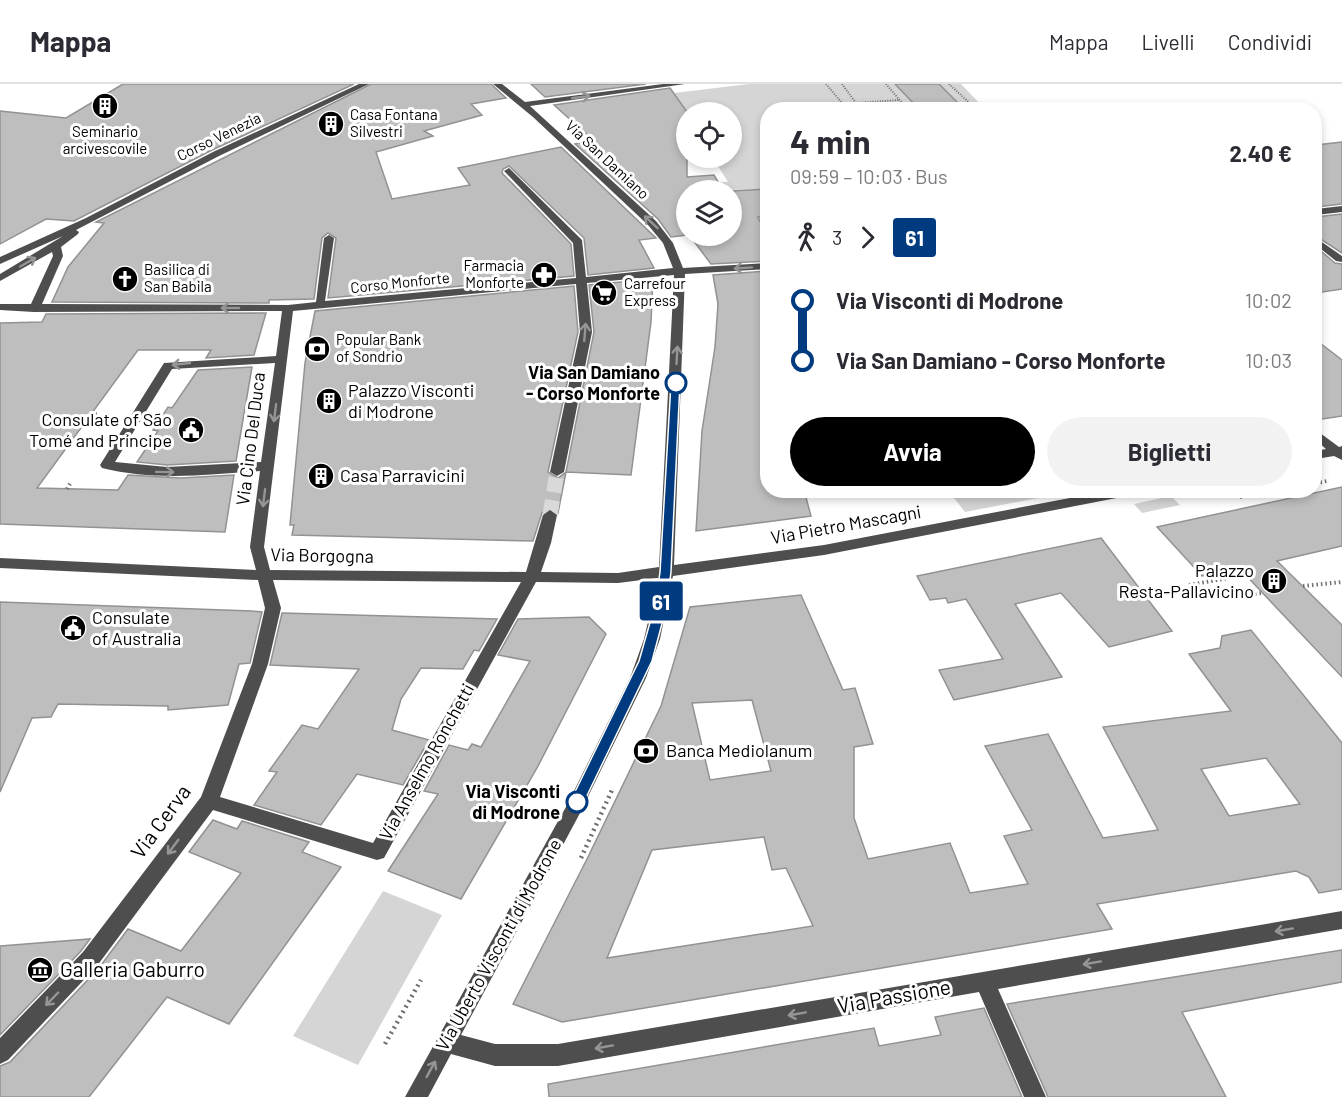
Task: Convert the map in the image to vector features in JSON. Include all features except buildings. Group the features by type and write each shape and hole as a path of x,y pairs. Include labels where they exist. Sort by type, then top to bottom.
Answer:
{"street":[{"name":"Corso Venezia","path":"0,261 89,220 216,154 365,84"},
{"name":"Via San Damiano","path":"497,84 664,234 674,252 680,271"},
{"path":"523,105 681,84"},
{"path":"509,171 578,242 586,332 557,472"},
{"path":"1322,211 1342,209"},
{"name":"Corso Venezia","path":"0,278 56,246 89,220"},
{"path":"320,300 330,238"},
{"path":"34,309 58,256 56,246"},
{"path":"1322,246 1340,259"},
{"name":"Corso Monforte","path":"0,307 34,309 288,308 680,271 760,266"},
{"name":"Via Uberto Visconti di Modrone","path":"416,1097 573,810 646,661 661,605 666,572 680,271"},
{"name":"Via Cino Del Duca","path":"264,575 257,547 288,308"},
{"path":"268,466 178,472 137,471 107,465 168,366 282,359"},
{"path":"1322,438 1340,452"},
{"path":"1322,454 1340,452"},
{"name":"Via Pietro Mascagni","path":"643,576 824,550 1095,498"},
{"name":"Via Anselmo Ronchetti","path":"209,801 377,852 511,612 532,579 543,552 550,515"},
{"name":"Via Borgogna","path":"0,562 264,575 532,579 643,576"},
{"name":"Via Cerva","path":"0,1053 90,959 209,801 260,664 273,608 264,575"},
{"name":"Via Passione","path":"446,1042 495,1055 558,1054 1342,920"},
{"path":"984,981 1035,1097"}],"path":[{"path":"826,84 841,102"},
{"path":"842,84 855,102"},
{"path":"886,84 899,100"},
{"path":"949,84 968,102"},
{"path":"870,102 899,100"},
{"path":"92,414 99,414"},
{"path":"1322,482 1327,481"},
{"path":"67,489 71,483"},
{"path":"1190,585 1242,575 1234,569"},
{"path":"1303,586 1342,582"},
{"path":"1246,595 1262,593"},
{"path":"581,858 613,787"},
{"path":"385,1044 421,980"}],"shaded area":[{"path":"749,84 961,84 978,102 760,102 760,189 742,190 742,180 727,180 719,168 742,168 742,102 680,102 674,93"},
{"path":"954,498 1038,498 965,512"},
{"path":"1173,498 1180,505 1142,513 1134,504"},
{"path":"383,891 442,915 358,1065 293,1036"}],"tunnel":[{"path":"550,515 557,472"}],"bus line":[{"name":"61","path":"577,802 646,661 661,605 666,572 676,383"}],"place":[{"name":"Seminario arcivescovile","path":"105,106"},
{"name":"Casa Fontana Silvestri","path":"331,124"},
{"name":"Farmacia Monforte","path":"544,275"},
{"name":"Basilica di San Babila","path":"125,279"},
{"name":"Carrefour Express","path":"604,293"},
{"name":"Popular Bank of Sondrio","path":"317,349"},
{"name":"Via San Damiano - Corso Monforte","path":"676,383"},
{"name":"Palazzo Visconti di Modrone","path":"329,401"},
{"name":"Consulate of São Tomé and Príncipe","path":"191,430"},
{"name":"Casa Parravicini","path":"321,476"},
{"name":"Palazzo Resta-Pallavicino","path":"1274,581"},
{"name":"Consulate of Australia","path":"73,628"},
{"name":"Banca Mediolanum","path":"646,751"},
{"name":"Via Visconti di Modrone","path":"577,802"},
{"name":"Galleria Gaburro","path":"40,970"}]}
